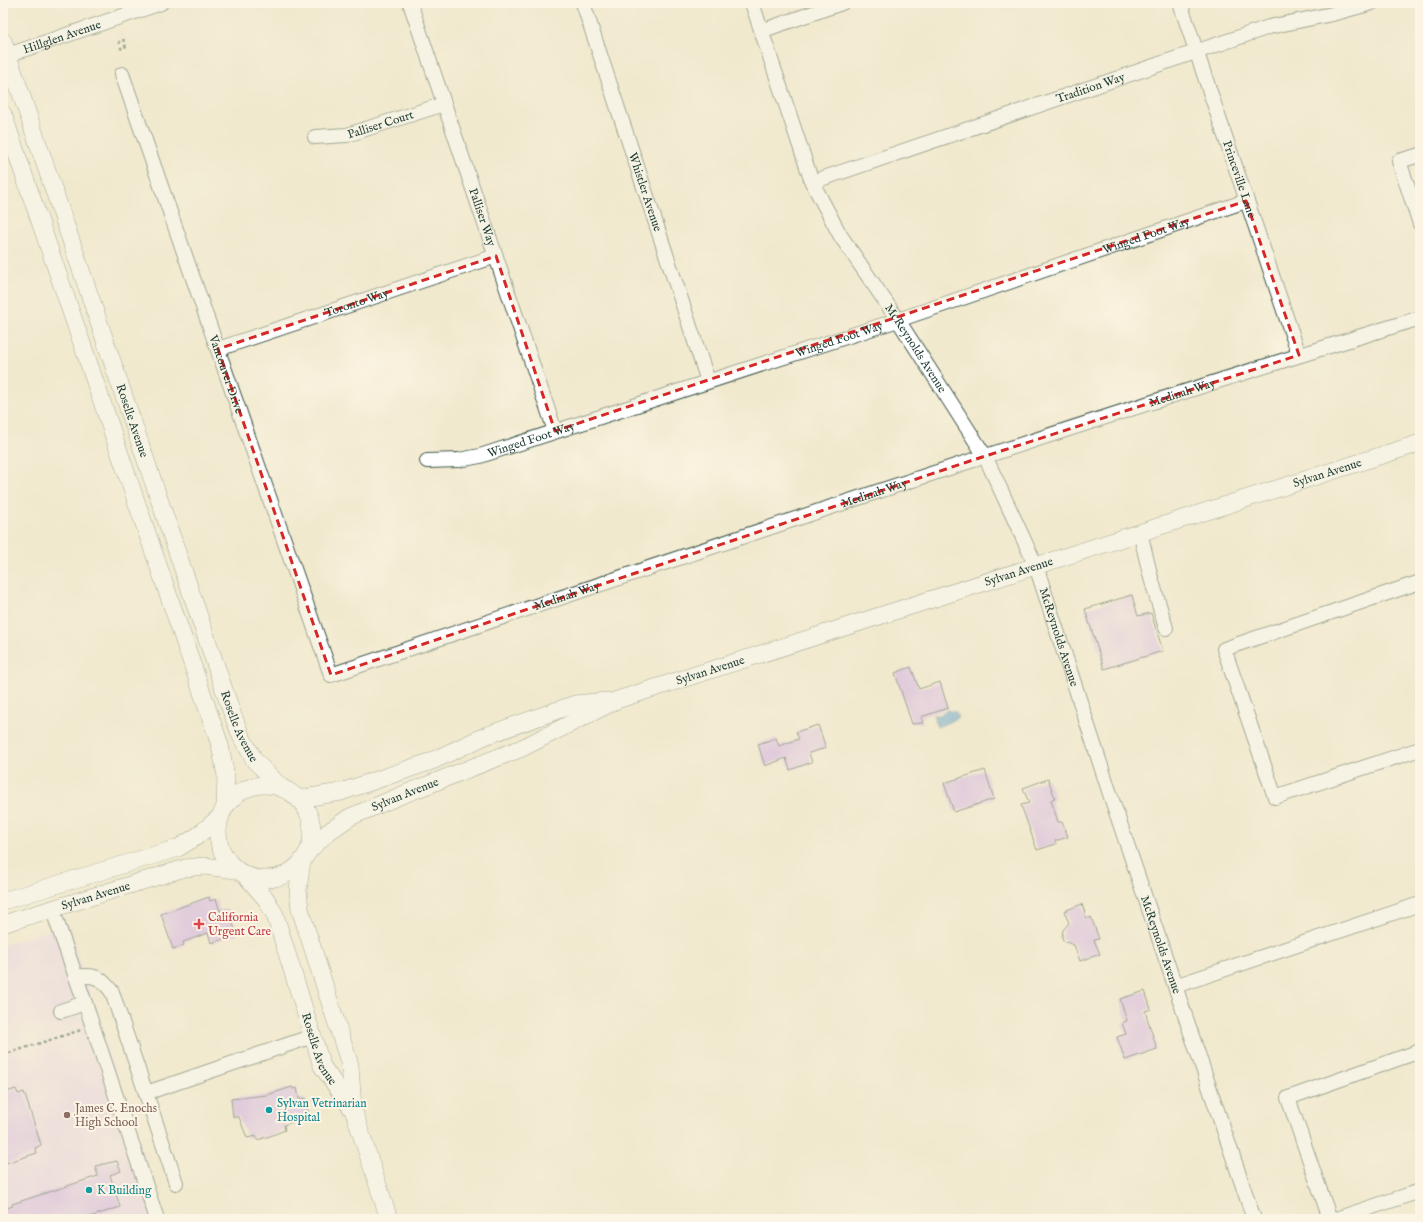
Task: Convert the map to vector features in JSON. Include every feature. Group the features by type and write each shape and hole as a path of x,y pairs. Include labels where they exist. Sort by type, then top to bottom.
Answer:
{"main road":[{"name":"Roselle Avenue","path":"5,50 232,713 241,736 256,761 283,789"},
{"name":"Roselle Avenue","path":"3,114 220,745 226,776 223,812"},
{"name":"Sylvan Avenue","path":"306,856 327,833 350,817 402,794 522,748 617,700 1420,443"},
{"name":"Sylvan Avenue","path":"298,799 341,792 432,761 485,736 575,704 617,700"},
{"path":"268,785 283,789 298,799 306,809 310,819 312,831 306,856 290,873 276,878 261,879 241,873 225,858 220,847 218,834 223,812 239,793 253,787 268,785"},
{"name":"Sylvan Avenue","path":"3,901 178,848 196,837 223,812"},
{"name":"Roselle Avenue","path":"306,856 298,890 300,909 350,1065 352,1109 389,1219"},
{"name":"Sylvan Avenue","path":"3,924 185,868 204,866 241,873"},
{"name":"Roselle Avenue","path":"241,873 266,899 275,915 322,1066 352,1109"}],"street":[{"name":"Hillglen Avenue","path":"5,50 161,3"},
{"name":"Palliser Way","path":"410,3 555,431"},
{"name":"Whistler Avenue","path":"583,3 708,380"},
{"name":"McReynolds Avenue","path":"752,3 812,182 840,235 898,320 985,456 1036,566 1254,1219"},
{"path":"761,31 842,3"},
{"name":"Princeville Lane","path":"1180,3 1198,52 1246,201 1299,355"},
{"name":"Tradition Way","path":"812,182 1269,27 1332,14 1372,3"},
{"name":"Vancouver Drive","path":"122,74 331,675"},
{"name":"Palliser Court","path":"315,137 347,135 444,104"},
{"path":"1420,154 1399,162 1420,224"},
{"name":"Winged Foot Way","path":"427,461 459,460 480,456 708,380 898,320 1246,201"},
{"name":"Toronto Way","path":"218,349 496,256"},
{"name":"Medinah Way","path":"331,675 985,456 1299,355 1420,318"},
{"path":"1140,532 1151,578 1166,628"},
{"path":"1420,582 1224,648 1275,797 1420,749"},
{"path":"1175,986 1420,904"},
{"path":"52,908 157,1219"},
{"path":"76,977 89,975 97,977 106,984 112,992 176,1183"},
{"path":"61,1011 85,1003"},
{"path":"146,1092 313,1036"},
{"path":"1330,1219 1288,1098 1420,1051"},
{"path":"1336,1219 1420,1190"}],"path":[{"path":"123,39 126,48"},
{"path":"119,40 122,50"},
{"path":"3,1055 84,1029"}],"highlighted area":[{"path":"1246,201 1299,355 970,461 331,675 218,349 496,256 555,431"}],"shaded area":[{"name":"James C. Enochs High School","path":"68,924 165,1219 3,1219 3,945"}],"water":[{"path":"947,710 956,712 958,716 956,719 937,727 933,715 941,715"}],"building":[{"path":"1132,595 1138,616 1151,613 1163,651 1104,669 1085,609"},
{"path":"911,667 919,689 940,682 948,708 921,717 923,723 912,724 895,673"},
{"path":"818,725 826,748 809,753 812,762 790,770 786,758 765,766 758,744 776,738 779,746 799,739 796,732"},
{"path":"985,770 994,799 954,812 944,783"},
{"path":"1048,779 1055,798 1051,800 1058,822 1062,822 1068,837 1055,841 1056,844 1037,850 1021,805 1029,803 1023,788"},
{"name":"California Urgent Care","path":"209,897 210,901 216,899 220,911 228,909 237,935 211,943 208,933 183,942 184,945 173,949 161,914"},
{"path":"1082,904 1087,919 1091,917 1099,939 1094,940 1100,954 1080,961 1074,945 1063,941 1062,936 1063,930 1069,923 1064,911"},
{"path":"1145,991 1151,1009 1145,1011 1157,1049 1125,1060 1117,1037 1126,1034 1122,1023 1127,1021 1120,999"},
{"name":"Sylvan Vetrinarian Hospital","path":"292,1087 293,1089 297,1088 299,1099 305,1098 309,1116 284,1125 285,1130 270,1136 257,1140 256,1136 247,1138 239,1117 233,1117 231,1099 267,1095"},
{"path":"16,1089 18,1094 24,1092 41,1145 35,1148 37,1153 3,1164 3,1093"},
{"name":"K Building","path":"117,1161 121,1171 110,1175 120,1207 83,1219 3,1219 3,1209 13,1206 12,1204 98,1176 95,1166"}],"place":[{"name":"California Urgent Care","path":"199,924"},
{"name":"Sylvan Vetrinarian Hospital","path":"269,1110"},
{"name":"James C. Enochs High School","path":"67,1115"},
{"name":"K Building","path":"89,1190"}]}
